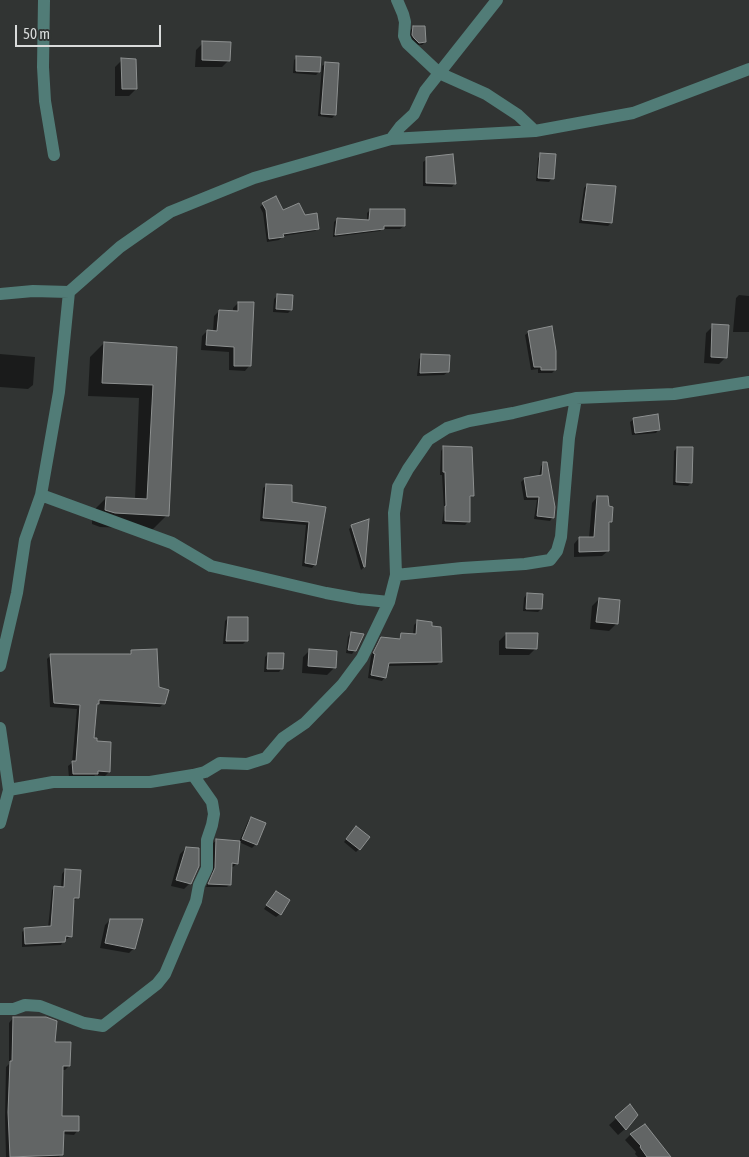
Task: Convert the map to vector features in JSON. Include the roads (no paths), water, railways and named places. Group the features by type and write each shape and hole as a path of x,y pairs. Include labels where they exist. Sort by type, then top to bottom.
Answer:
{"street":[{"path":"44,0 43,67 45,101 54,156"},
{"path":"397,0 405,22 404,36 407,43 439,73 486,94 536,131"},
{"path":"391,139 400,127 414,114 426,91 439,73 497,0"},
{"path":"0,294 33,291 68,292 120,248 170,212 254,178 391,139 536,131 632,113 749,69"},
{"path":"0,666 17,593 26,540 41,495 59,392 68,292"},
{"path":"9,790 53,782 150,782 206,772 220,763 247,764 266,758 284,738 305,723 342,685 362,658 389,602 396,576 394,513 398,487 428,440 447,428 469,421 576,398 674,394 749,382"},
{"path":"396,576 550,560 557,551 561,537 569,438 576,398"},
{"path":"41,495 172,543 211,566 326,593 389,602"},
{"path":"0,728 9,790 0,823"},
{"path":"0,1009 25,1005 40,1006 84,1022 103,1026 157,984 165,974 196,901 199,885 207,868 207,840 214,814 212,802 193,775"}]}
